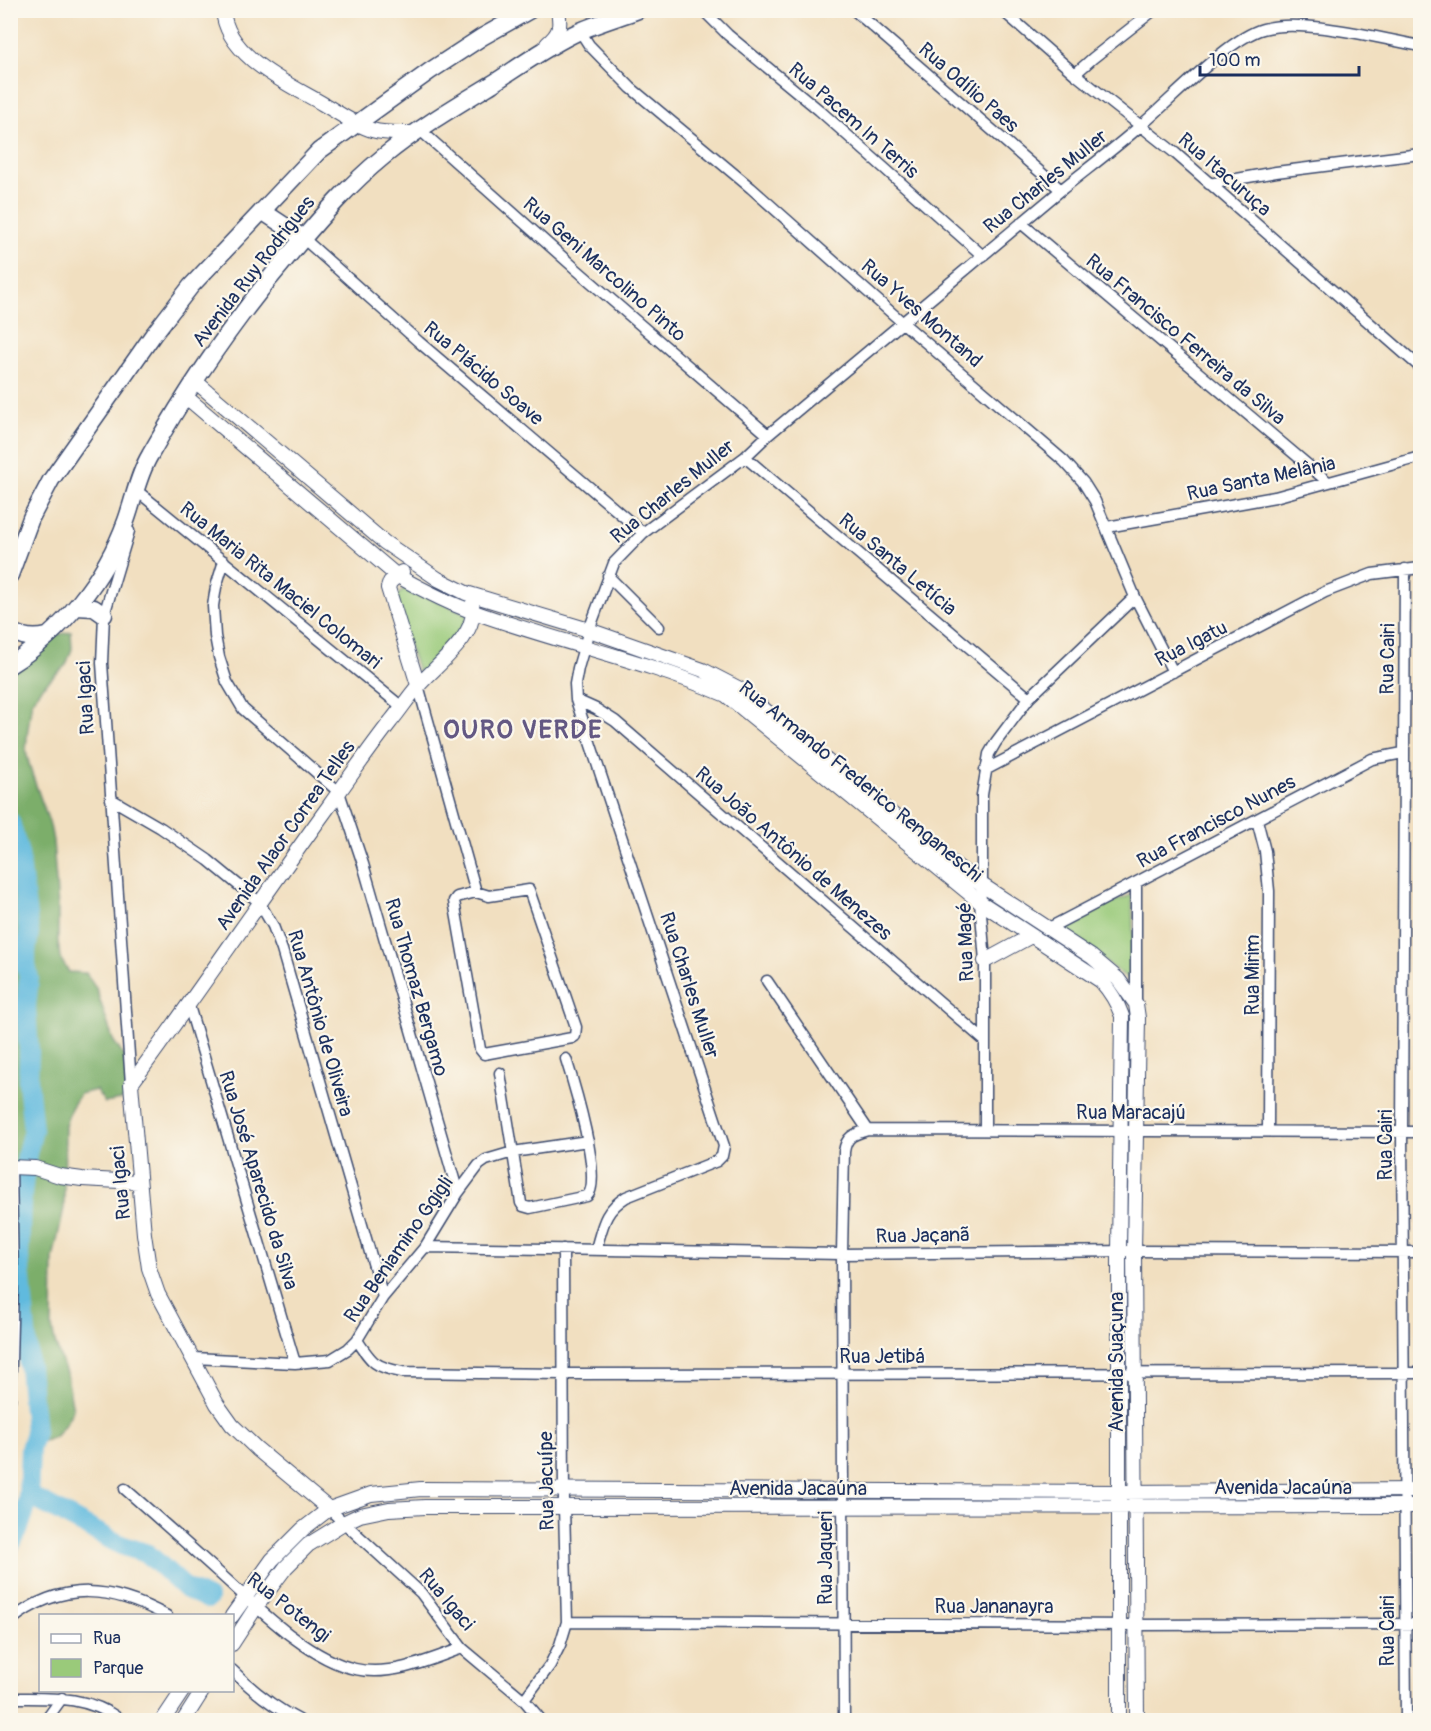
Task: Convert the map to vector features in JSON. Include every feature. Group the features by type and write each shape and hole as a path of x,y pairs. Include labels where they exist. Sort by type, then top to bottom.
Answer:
{"main road":[{"name":"Avenida Ruy Rodrigues","path":"10,575 31,518 51,480 153,335 191,286 320,151 439,65 530,10"},
{"path":"527,61 560,32 558,10"},
{"name":"Avenida Ruy Rodrigues","path":"10,665 48,636 77,607 112,553 138,491 148,457 185,396 267,280 333,204 382,158 416,131 527,61 580,31 638,10"},
{"path":"226,13 231,34 258,66 356,123 373,130 416,131"},
{"path":"262,211 303,238"},
{"name":"Rua Armando Frederico Renganeschi","path":"195,381 347,512 414,564 466,593 589,630 703,670 738,688 948,860 1092,957 1118,979 1136,1004"},
{"name":"Rua Armando Frederico Renganeschi","path":"185,396 396,575 430,594 474,612 690,680 726,695 980,902 1101,981 1117,1002 1122,1016"},
{"path":"333,523 347,512"},
{"path":"414,564 396,575 389,586 390,596 418,686"},
{"path":"466,593 474,612"},
{"path":"77,607 94,608 104,615"},
{"name":"Avenida Alaor Correa Telles","path":"131,1084 189,1006 259,902 402,707 418,686 456,647 470,626 474,612"},
{"path":"10,631 29,638 48,636"},
{"path":"985,961 1031,936"},
{"name":"Avenida Suaçuna","path":"1136,1004 1138,1018 1134,1251 1137,1374 1135,1491 1137,1720"},
{"name":"Avenida Suaçuna","path":"1119,1720 1119,1251 1122,1016"},
{"name":"Rua Igaci","path":"131,1084 138,1182 149,1268 158,1294 217,1404 232,1425 329,1509"},
{"path":"12,1167 35,1168 60,1176 138,1182"},
{"name":"Avenida Jacaúna","path":"233,1614 272,1560 303,1529 329,1509 371,1494 421,1489 843,1489 1120,1492 1420,1490"},
{"name":"Avenida Jacaúna","path":"234,1641 286,1567 308,1545 360,1515 389,1509 425,1507 1420,1506"},
{"path":"163,1720 182,1692"},
{"path":"184,1720 202,1692"}],"street":[{"name":"Rua Pacem In Terris","path":"703,10 983,256"},
{"name":"Rua Odílio Paes","path":"854,10 1061,190"},
{"name":"Rua Itacuruça","path":"1002,10 1140,127 1175,153 1420,367"},
{"path":"1076,74 1154,10"},
{"name":"Rua Charles Muller","path":"596,1249 605,1219 616,1204 626,1197 717,1161 722,1156 724,1146 576,700 576,676 589,630 608,576 620,555 643,533 745,457 768,435 1061,190 1140,127 1232,47 1261,29 1293,25 1336,30 1420,46"},
{"name":"Rua Yves Montand","path":"580,31 589,45 631,88 751,188 903,323 1064,461 1083,482 1095,501 1135,597 1173,672"},
{"name":"Rua Geni Marcolino Pinto","path":"416,131 768,435"},
{"path":"1209,184 1276,172 1420,154"},
{"name":"Rua Francisco Ferreira da Silva","path":"1022,223 1328,482"},
{"name":"Rua Plácido Soave","path":"303,238 419,342 643,533"},
{"name":"Rua Santa Letícia","path":"745,457 1029,698"},
{"name":"Rua Santa Melânia","path":"1107,527 1275,497 1420,457"},
{"name":"Rua Maria Rita Maciel Colomari","path":"138,491 402,707"},
{"name":"Rua Igaci","path":"131,1084 102,663 104,615 138,491"},
{"path":"224,561 213,606 217,646 227,682 243,709 339,792"},
{"name":"Rua Igatu","path":"985,770 1325,592 1372,574 1420,568"},
{"name":"Rua Cairi","path":"1405,569 1402,1132 1406,1720"},
{"path":"608,576 659,627"},
{"name":"Rua Magé","path":"985,1129 985,961 980,902 982,795 989,754 1029,698 1135,597"},
{"path":"418,686 476,892"},
{"name":"Rua João Antônio de Menezes","path":"576,700 615,721 985,1041"},
{"name":"Rua Francisco Nunes","path":"1049,928 1372,759 1403,753"},
{"name":"Rua Thomaz Bergamo","path":"339,792 363,864 458,1193"},
{"name":"Rua Antônio de Oliveira","path":"111,799 161,828 208,860 259,902 273,926 282,950 383,1297"},
{"name":"Rua Mirim","path":"1257,819 1265,851 1269,891 1268,1131"},
{"path":"1136,884 1136,1004"},
{"path":"528,890 531,892 576,1027 575,1036 489,1054 482,1052 454,903 457,897 476,892 489,896 528,890"},
{"path":"767,981 868,1130"},
{"name":"Rua José Aparecido da Silva","path":"189,1006 295,1364"},
{"path":"500,1073 521,1203 530,1208 589,1195 592,1189 588,1141 566,1059"},
{"name":"Rua Maracajú","path":"845,1143 854,1134 868,1130 1420,1132"},
{"path":"513,1152 588,1141"},
{"name":"Rua Jaqueri","path":"844,1720 842,1254 845,1143"},
{"name":"Rua Beniamino Ggigli","path":"194,1358 295,1364 330,1360 357,1340 383,1297 425,1247 458,1193 479,1166 486,1160 513,1152"},
{"path":"10,1400 12,1167"},
{"name":"Rua Jaçanã","path":"425,1247 842,1254 1119,1251 1420,1252"},
{"name":"Rua Jacuípe","path":"524,1700 550,1665 560,1645 567,1622 562,1374 563,1249"},
{"name":"Rua Jetibá","path":"357,1340 369,1358 383,1368 402,1372 562,1374 1420,1373"},
{"name":"Rua Potengi","path":"125,1489 256,1607 318,1654 357,1670 391,1669 462,1648"},
{"name":"Rua Igaci","path":"329,1509 421,1593 462,1648 524,1700 541,1720"},
{"path":"10,1621 25,1609 44,1599 72,1592 96,1591 122,1596 148,1605 164,1614"},
{"name":"Rua Jananayra","path":"567,1622 1420,1624"},
{"path":"234,1672 255,1692 278,1709 299,1720"},
{"path":"10,1698 62,1698 85,1701 121,1720"},
{"path":"46,1720 62,1698"}],"green space":[{"path":"405,588 468,614 461,633 455,641 419,674 394,604 398,595"},
{"path":"71,632 72,649 66,665 41,688 32,701 26,752 53,841 60,958 69,972 86,973 96,988 113,1040 125,1058 135,1090 121,1100 105,1103 96,1090 80,1094 71,1108 65,1126 64,1208 53,1259 52,1327 55,1343 67,1376 73,1410 55,1437 38,1443 34,1442 29,1410 23,1346 17,1250 17,1186 10,1174 10,677 14,670 55,635"},
{"path":"1132,895 1135,986 1059,928 1111,902"}],"waterway":[{"path":"10,822 19,854 29,933 26,952 29,978 26,1007 28,1081 33,1130 27,1153 21,1202 19,1257 35,1432 30,1449 28,1500 18,1531 10,1545"},
{"path":"28,1495 121,1545 148,1554 185,1588 208,1599"}],"district":[{"name":"OURO VERDE","path":"523,729"}]}
